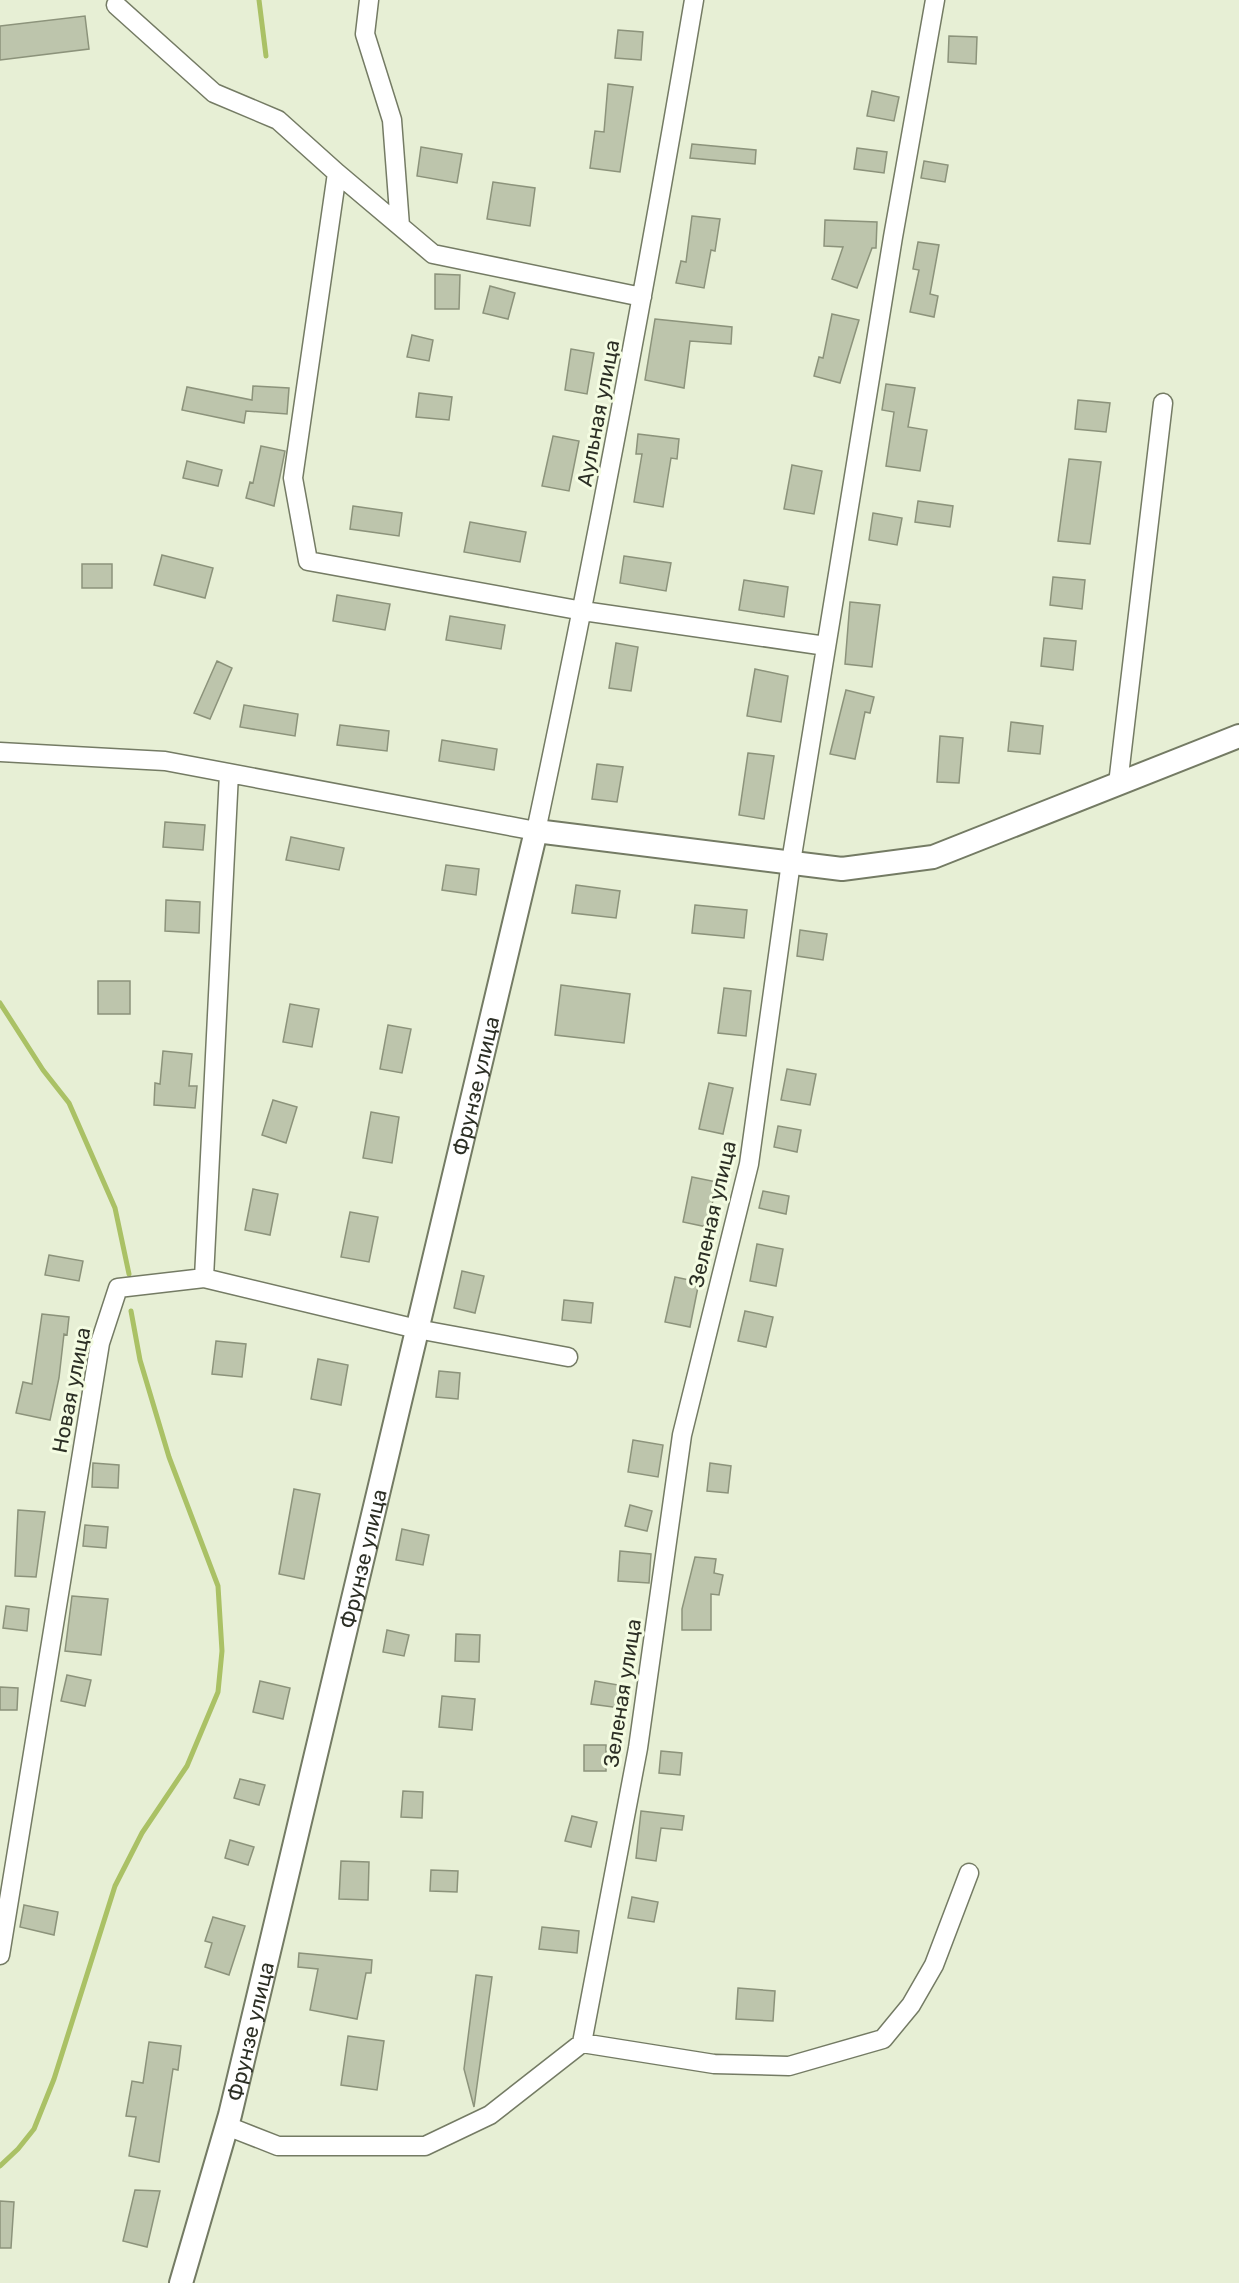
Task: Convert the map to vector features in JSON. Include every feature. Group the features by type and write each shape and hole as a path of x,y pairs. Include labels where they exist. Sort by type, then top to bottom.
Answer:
{"street":[{"path":"369,0 365,34 392,120 400,226"},
{"name":"Аульная улица","path":"536,831 583,611 642,297 694,0"},
{"name":"Зеленая улица","path":"582,2043 638,1749 682,1435 749,1164 791,862 892,237 935,0"},
{"path":"116,5 214,93 278,120 434,254 642,297"},
{"path":"337,173 293,478 308,561 583,611 826,646"},
{"path":"1118,784 1163,403"},
{"path":"0,752 165,761 536,831 842,869 933,857 1239,736"},
{"path":"204,1278 229,773"},
{"name":"Фрунзе улица","path":"181,2283 227,2126 536,831"},
{"name":"Новая улица","path":"0,1955 100,1343 118,1288 204,1278 417,1329 568,1357"},
{"path":"227,2126 278,2146 425,2146 490,2115 582,2043 714,2064 789,2066 883,2039 911,2005 934,1965 969,1873"}],"building":[{"path":"85,16 89,49 0,60 0,26"},
{"path":"618,30 643,32 641,60 615,58"},
{"path":"949,36 977,37 976,64 948,62"},
{"path":"608,84 633,87 620,172 590,168 595,131 604,132"},
{"path":"872,91 899,97 894,121 867,116"},
{"path":"692,144 756,150 755,164 690,158"},
{"path":"421,147 462,154 457,183 417,176"},
{"path":"857,148 887,152 884,173 854,169"},
{"path":"924,161 948,165 945,182 921,178"},
{"path":"493,182 535,188 530,226 487,219"},
{"path":"692,216 720,219 715,251 711,250 704,288 676,283 681,261 686,262"},
{"path":"825,220 877,222 876,248 872,248 857,288 832,279 843,247 824,246"},
{"path":"918,242 939,245 930,294 938,296 934,317 910,312 919,270 913,269"},
{"path":"435,274 460,275 459,309 435,309"},
{"path":"490,286 515,293 508,319 483,313"},
{"path":"832,314 859,320 840,383 814,376 819,357 823,358"},
{"path":"655,319 732,327 731,344 690,341 684,388 645,380"},
{"path":"412,335 433,340 429,361 407,357"},
{"path":"571,349 594,353 587,394 565,390"},
{"path":"886,384 915,388 908,427 927,430 920,471 886,466 894,412 882,410"},
{"path":"253,386 289,388 287,414 246,411 244,423 182,410 187,387 252,400"},
{"path":"419,393 452,397 449,420 416,417"},
{"path":"1078,400 1110,403 1106,432 1075,429"},
{"path":"638,434 679,439 677,459 671,458 663,507 634,502 642,454 636,454"},
{"path":"553,436 579,441 569,491 542,486"},
{"path":"261,446 285,451 274,506 246,498 250,482 253,483"},
{"path":"1069,459 1101,462 1090,544 1058,541"},
{"path":"187,461 222,470 218,486 183,478"},
{"path":"792,465 822,471 814,514 784,509"},
{"path":"918,501 953,506 950,527 915,522"},
{"path":"353,506 402,513 399,536 350,529"},
{"path":"873,513 902,518 897,545 869,540"},
{"path":"470,522 526,532 520,562 464,552"},
{"path":"162,555 213,568 205,598 154,585"},
{"path":"624,556 671,563 666,591 620,583"},
{"path":"82,564 112,564 112,588 82,588"},
{"path":"1053,577 1085,580 1082,609 1050,605"},
{"path":"744,580 788,587 784,617 739,610"},
{"path":"337,595 390,604 385,630 333,621"},
{"path":"850,602 880,605 872,667 845,664"},
{"path":"450,616 505,625 501,649 446,640"},
{"path":"1044,638 1076,641 1073,670 1041,666"},
{"path":"616,643 638,647 631,691 609,688"},
{"path":"217,661 232,668 210,719 194,713"},
{"path":"755,669 788,676 781,722 747,716"},
{"path":"846,690 874,697 870,713 865,712 855,759 830,754"},
{"path":"244,705 298,714 295,736 240,727"},
{"path":"1011,722 1043,726 1040,754 1008,751"},
{"path":"340,725 389,731 387,751 337,745"},
{"path":"940,736 963,738 959,783 937,782"},
{"path":"442,740 497,749 494,770 439,761"},
{"path":"748,753 774,756 764,819 739,815"},
{"path":"597,764 623,767 617,802 592,799"},
{"path":"165,822 205,825 203,850 163,847"},
{"path":"291,837 344,848 339,870 286,860"},
{"path":"446,865 479,869 476,895 442,890"},
{"path":"576,885 620,891 616,918 572,913"},
{"path":"166,900 200,902 199,933 165,931"},
{"path":"695,905 747,910 744,938 692,933"},
{"path":"800,930 827,934 823,960 797,956"},
{"path":"98,981 130,981 130,1014 98,1014"},
{"path":"561,985 630,994 624,1043 555,1035"},
{"path":"724,988 751,991 746,1036 718,1033"},
{"path":"290,1004 319,1009 312,1047 283,1042"},
{"path":"388,1025 411,1029 402,1073 380,1069"},
{"path":"163,1051 192,1054 189,1086 197,1086 195,1108 154,1105 155,1083 160,1084"},
{"path":"787,1069 816,1074 810,1105 781,1100"},
{"path":"709,1083 733,1088 723,1134 699,1129"},
{"path":"273,1100 297,1107 286,1143 262,1135"},
{"path":"371,1112 399,1117 392,1163 363,1158"},
{"path":"778,1126 801,1130 797,1152 774,1147"},
{"path":"692,1177 717,1182 707,1227 683,1222"},
{"path":"253,1189 278,1194 270,1235 245,1230"},
{"path":"763,1191 789,1196 786,1214 759,1208"},
{"path":"350,1212 378,1217 369,1262 341,1257"},
{"path":"757,1244 783,1249 776,1286 750,1281"},
{"path":"49,1255 83,1261 79,1281 45,1275"},
{"path":"462,1271 484,1276 475,1313 454,1308"},
{"path":"675,1277 699,1282 690,1327 665,1322"},
{"path":"564,1300 593,1303 591,1323 562,1320"},
{"path":"745,1311 773,1317 766,1347 738,1341"},
{"path":"42,1314 69,1317 67,1335 64,1334 59,1378 50,1420 16,1413 23,1382 32,1384"},
{"path":"216,1341 246,1344 242,1377 212,1374"},
{"path":"318,1359 348,1365 341,1405 311,1399"},
{"path":"439,1371 460,1373 458,1399 436,1397"},
{"path":"633,1440 663,1445 658,1477 628,1472"},
{"path":"93,1463 119,1465 118,1488 92,1487"},
{"path":"710,1463 731,1466 728,1493 707,1491"},
{"path":"294,1489 320,1494 304,1579 279,1574"},
{"path":"630,1505 652,1511 647,1531 625,1526"},
{"path":"18,1510 45,1512 36,1577 15,1576"},
{"path":"85,1525 108,1527 106,1548 83,1546"},
{"path":"402,1529 429,1535 423,1565 396,1560"},
{"path":"620,1551 651,1554 649,1583 618,1581"},
{"path":"695,1557 716,1559 714,1573 723,1575 719,1595 711,1594 711,1630 682,1630 682,1609"},
{"path":"72,1596 108,1599 101,1655 65,1651"},
{"path":"6,1606 29,1609 27,1631 3,1628"},
{"path":"387,1630 409,1635 404,1656 383,1652"},
{"path":"456,1634 480,1635 479,1662 455,1661"},
{"path":"67,1675 91,1680 85,1706 61,1701"},
{"path":"260,1681 290,1688 283,1719 253,1712"},
{"path":"595,1681 624,1686 620,1708 591,1704"},
{"path":"0,1687 18,1688 17,1710 0,1710"},
{"path":"442,1696 475,1699 472,1730 439,1727"},
{"path":"584,1745 606,1745 606,1771 584,1771"},
{"path":"661,1751 682,1753 680,1775 659,1773"},
{"path":"240,1779 265,1785 259,1805 234,1798"},
{"path":"403,1791 423,1792 422,1818 401,1817"},
{"path":"641,1811 684,1816 682,1830 661,1828 656,1861 636,1858"},
{"path":"572,1816 597,1822 591,1847 565,1841"},
{"path":"230,1840 254,1847 248,1865 225,1858"},
{"path":"341,1861 369,1862 368,1900 339,1899"},
{"path":"431,1870 458,1871 457,1892 430,1891"},
{"path":"632,1897 658,1902 654,1922 628,1918"},
{"path":"24,1905 58,1912 54,1935 20,1927"},
{"path":"213,1917 245,1926 229,1975 205,1967 212,1943 205,1941"},
{"path":"542,1927 579,1931 577,1953 539,1949"},
{"path":"299,1953 372,1960 371,1973 366,1973 357,2019 310,2010 318,1969 298,1967"},
{"path":"476,1975 492,1977 474,2107 464,2069"},
{"path":"738,1988 775,1991 773,2021 736,2019"},
{"path":"348,2036 384,2041 377,2090 341,2085"},
{"path":"149,2042 181,2046 178,2070 173,2069 159,2162 129,2156 136,2117 126,2116 132,2081 143,2083"},
{"path":"135,2190 160,2191 147,2247 123,2241"},
{"path":"0,2201 14,2202 11,2248 0,2248"}],"waterway":[{"path":"259,0 266,56"},
{"path":"0,1003 43,1070 69,1103 115,1208 129,1274"},
{"path":"0,2166 34,2129 54,2079 115,1886 142,1833 187,1766 218,1692 222,1651 218,1586 169,1457 140,1360 131,1311"}]}
